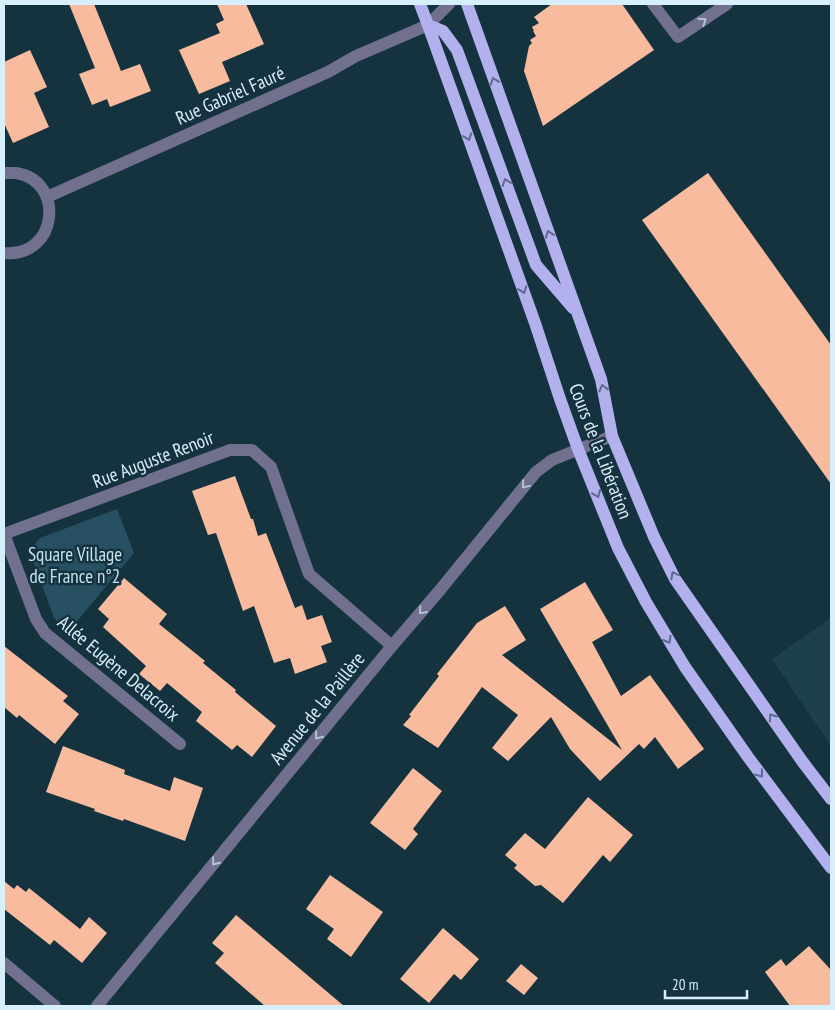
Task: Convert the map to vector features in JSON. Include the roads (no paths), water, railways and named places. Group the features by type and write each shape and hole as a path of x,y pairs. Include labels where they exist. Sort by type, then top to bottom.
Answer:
{"main road":[{"name":"Cours de la Libération","path":"420,4 535,323 578,449 618,548 674,651 748,757 831,868"},
{"name":"Cours de la Libération","path":"467,4 601,380 612,436 654,537 675,579 802,761 831,799"},
{"path":"428,25 443,31 457,50 536,265 578,315"}],"street":[{"path":"428,25 449,4"},
{"path":"653,4 678,37 727,4"},
{"name":"Rue Gabriel Fauré","path":"47,197 328,72 363,53 428,25"},
{"path":"4,173 17,173 29,178 39,186 47,197 50,211 48,224 42,237 32,247 20,253 4,253"},
{"name":"Avenue de la Paillère","path":"97,1006 536,472 552,460 612,436"},
{"name":"Rue Auguste Renoir","path":"4,534 230,450 252,450 271,467 309,574 392,646"},
{"name":"Allée Eugène Delacroix","path":"4,534 36,619 45,633 180,744"},
{"path":"4,963 55,1006"}],"park label":[{"name":"Square Village de France n°2","path":"75,565"}]}
